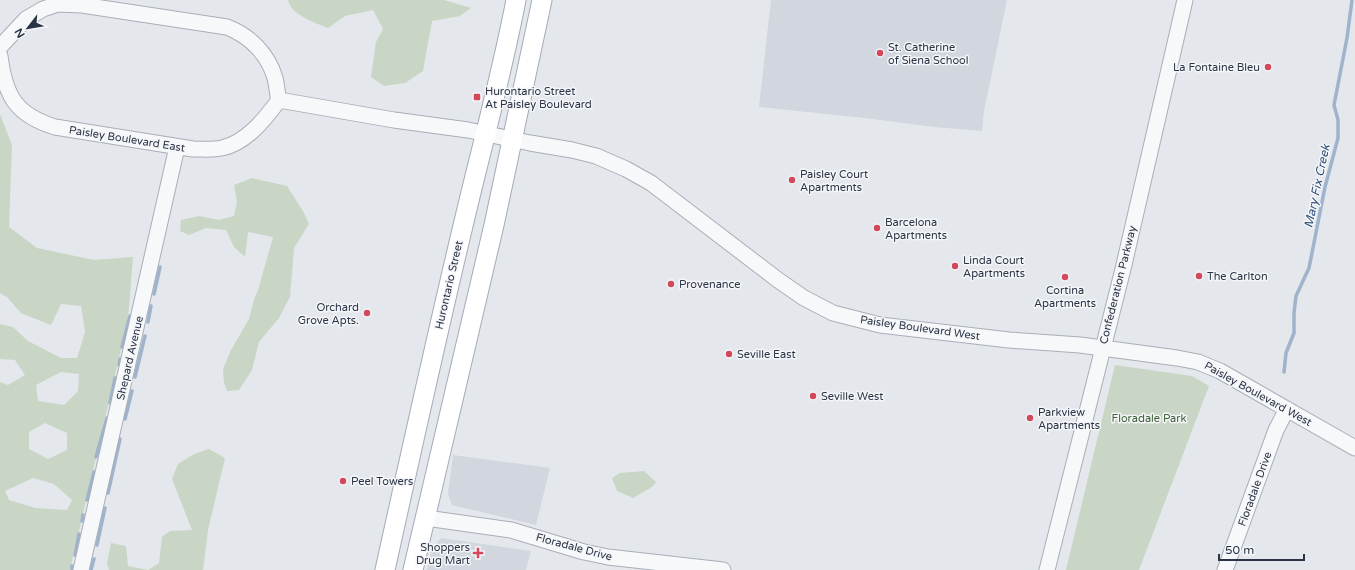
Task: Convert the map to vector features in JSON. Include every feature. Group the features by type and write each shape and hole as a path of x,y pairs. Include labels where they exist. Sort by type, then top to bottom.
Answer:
{"main road":[{"name":"Hurontario Street","path":"385,570 444,306 486,134 516,0"},
{"path":"414,570 512,140 542,0"}],"street":[{"name":"Confederation Parkway","path":"1047,570 1124,262 1185,0"},
{"path":"0,47 26,19 43,9 58,4 82,5 227,27 240,32 261,51 275,78 279,100 486,134"},
{"name":"Paisley Boulevard East","path":"0,56 4,80 11,98 25,114 40,122 55,127 177,147 211,149 234,143 251,132 279,100"},
{"name":"Paisley Boulevard West","path":"486,134 572,150 596,156 626,169 661,190 784,285 804,298 833,313 880,325 1009,340 1080,345 1198,362 1220,371 1354,445"},
{"name":"Shepard Avenue","path":"81,570 177,147"},
{"name":"Floradale Drive","path":"1225,570 1276,430 1288,409"},
{"name":"Floradale Drive","path":"426,518 511,530 584,552 606,564 723,570"}],"shaded area":[{"name":"St. Catherine of Siena School","path":"771,0 1007,0 984,111 982,131 759,107"},
{"path":"453,455 550,468 536,525 452,505 448,494"},
{"name":"Shoppers Drug Mart","path":"441,538 531,551 526,570 427,570 432,548"}],"green space":[{"path":"288,0 444,0 471,8 460,16 432,21 423,71 405,83 384,86 371,77 376,42 383,29 373,10 345,16 328,28 299,14 290,5"},
{"path":"0,114 12,145 9,227 37,248 94,260 133,257 128,319 70,570 0,570 0,382 8,385 25,375 15,360 0,359 0,324 13,327 28,341 61,358 77,358 85,332 81,306 61,304 51,325 21,313 7,297 0,293","holes":["61,372 79,374 78,391 64,405 38,401 36,385","45,423 67,433 67,450 48,459 29,449 29,432","33,478 54,484 72,500 67,510 36,508 9,500 5,491"]},
{"path":"252,178 287,186 303,211 309,224 294,248 290,297 279,318 259,342 252,370 239,390 227,391 224,383 223,369 231,350 249,319 273,237 248,232 245,257 234,247 226,230 206,228 189,235 180,231 181,220 199,216 219,220 234,216 237,202 234,185"},
{"name":"Floradale Park","path":"1115,365 1192,376 1209,386 1139,570 1066,570"},
{"path":"209,449 225,458 208,530 203,570 148,570 159,563 162,537 170,531 192,530 172,479 178,464 194,454"},
{"path":"644,471 656,482 652,487 633,498 617,491 612,478 620,473"},
{"path":"111,543 126,546 128,566 148,570 109,570 107,563"}],"waterway":[{"name":"Mary Fix Creek","path":"1284,372 1286,353 1294,333 1296,296 1309,268 1325,187 1338,138 1338,120 1334,105 1347,38 1352,0"},
{"path":"154,294 160,267"},
{"path":"148,322 151,306"},
{"path":"122,347 130,316"},
{"path":"135,377 145,336"},
{"path":"119,365 120,359"},
{"path":"110,403 115,378"},
{"path":"125,419 132,391"},
{"path":"96,457 107,418"},
{"path":"108,493 120,439"},
{"path":"87,500 94,472"},
{"path":"97,545 105,508"},
{"path":"82,521 83,515"},
{"path":"75,555 79,534"},
{"path":"91,570 94,559"}],"place":[{"name":"St. Catherine of Siena School","path":"880,53"},
{"name":"La Fontaine Bleu","path":"1268,67"},
{"name":"Hurontario Street At Paisley Boulevard","path":"477,97"},
{"name":"Paisley Court Apartments","path":"792,180"},
{"name":"Barcelona Apartments","path":"877,228"},
{"name":"Linda Court Apartments","path":"955,266"},
{"name":"The Carlton","path":"1199,276"},
{"name":"Cortina Apartments","path":"1065,277"},
{"name":"Provenance","path":"671,284"},
{"name":"Orchard Grove Apts.","path":"367,313"},
{"name":"Seville East","path":"729,354"},
{"name":"Seville West","path":"813,396"},
{"name":"Parkview Apartments","path":"1030,418"},
{"name":"Peel Towers","path":"343,481"},
{"name":"Shoppers Drug Mart","path":"478,553"}]}
